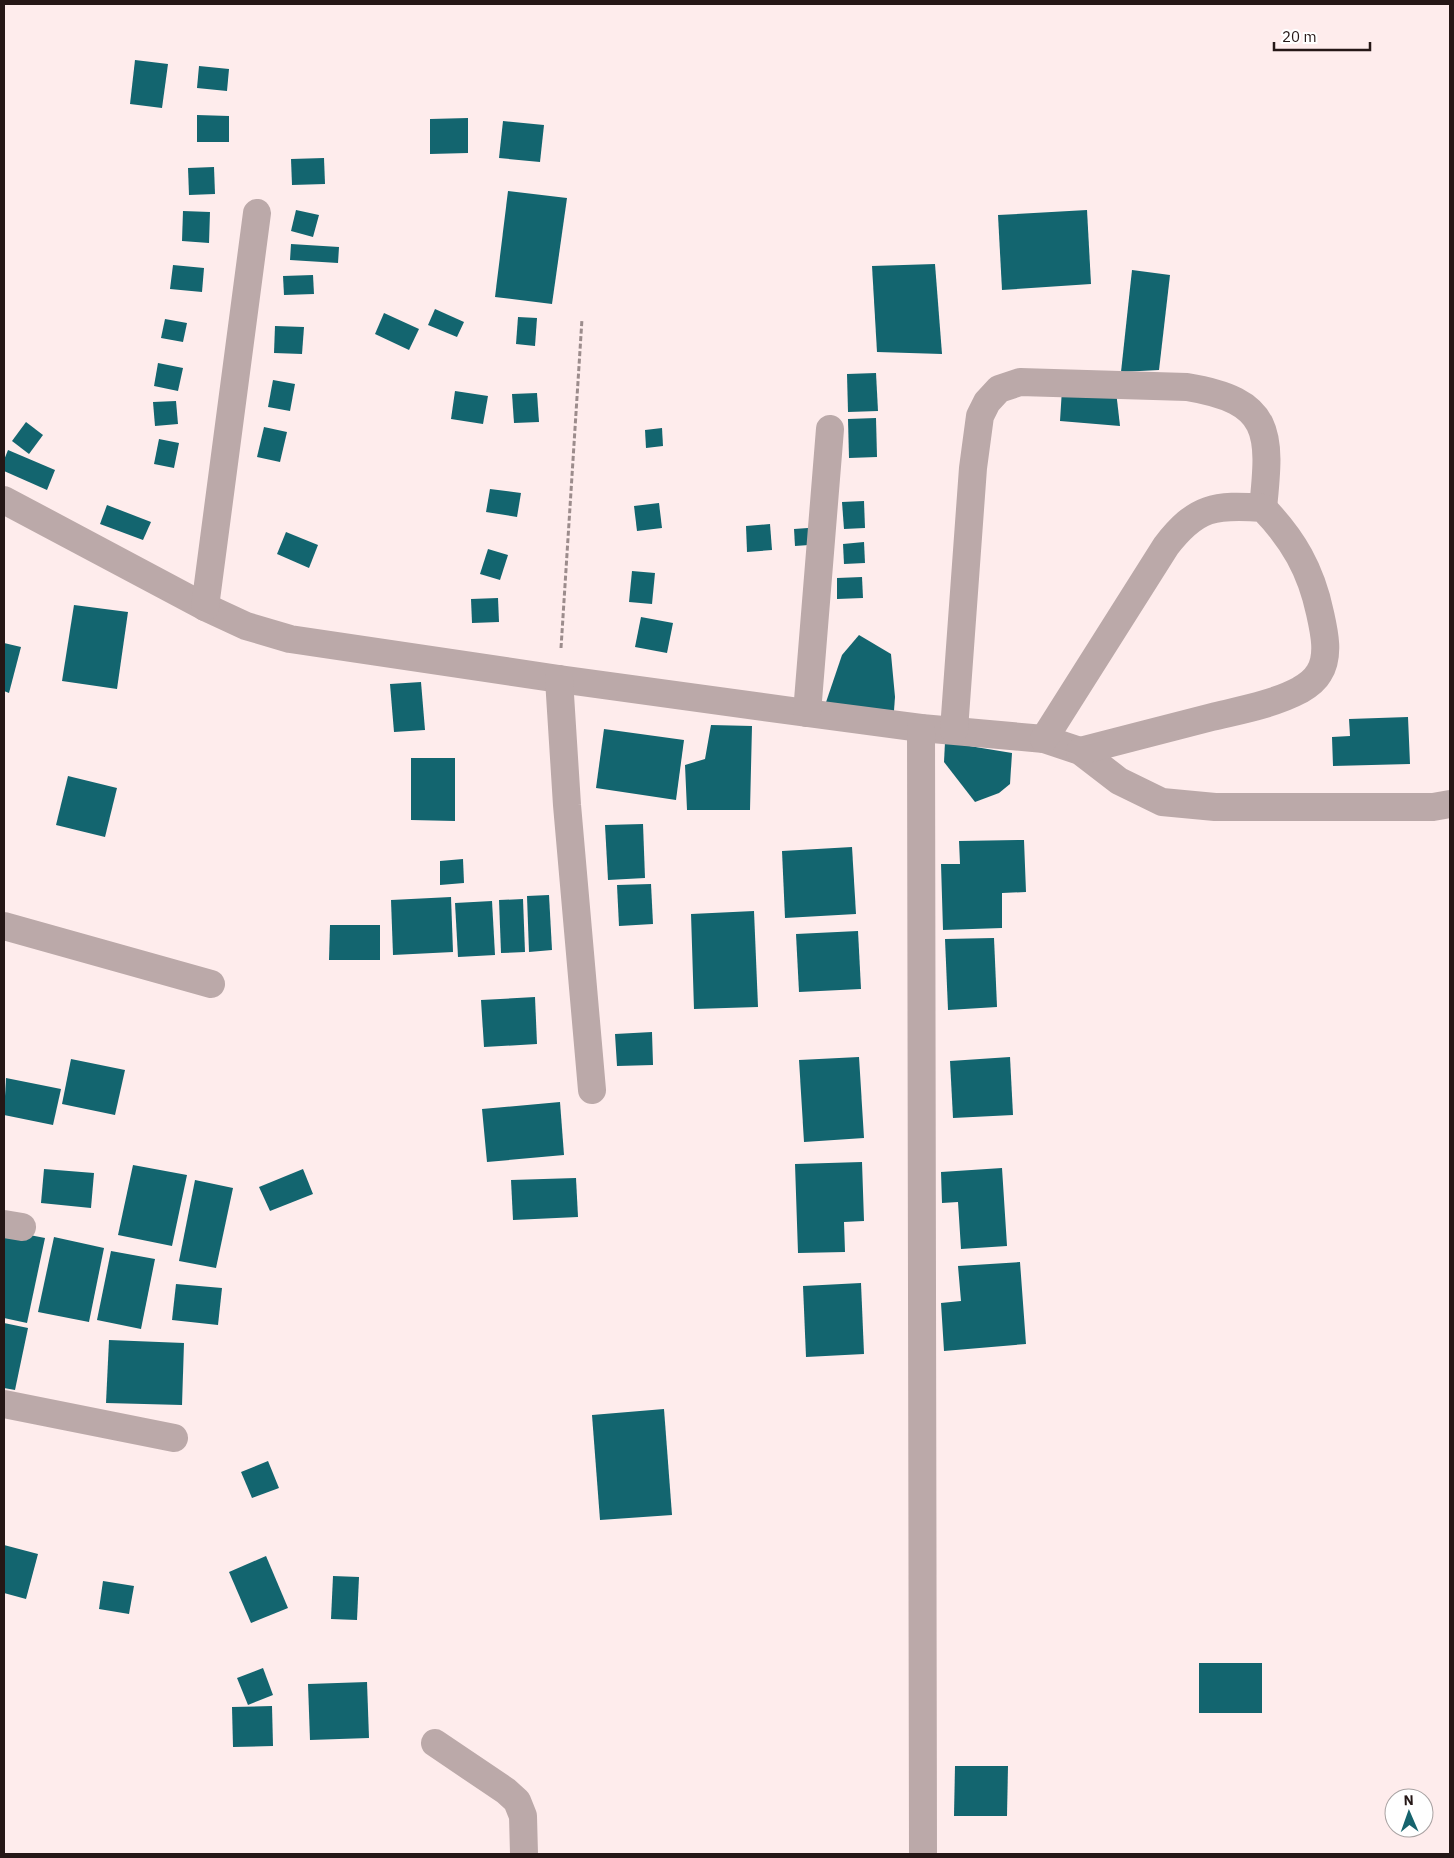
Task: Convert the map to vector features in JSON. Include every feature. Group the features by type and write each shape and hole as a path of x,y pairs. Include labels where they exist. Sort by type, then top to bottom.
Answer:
{"street":[{"path":"205,608 257,213"},
{"path":"954,730 973,468 980,416 987,402 999,389 1020,382 1187,387 1214,392 1236,400 1253,413 1264,429 1267,468 1263,508"},
{"path":"808,713 830,429"},
{"path":"4,500 205,608 246,626 290,639 559,679 921,728 1044,739 1080,751 1119,781 1162,802 1215,807 1433,807 1450,804"},
{"path":"1044,739 1166,546 1180,528 1203,512 1239,506 1263,508 1280,526 1302,559 1315,586 1325,644 1320,671 1312,682 1299,690 1242,710 1080,751"},
{"path":"559,679 567,806 592,1090"},
{"path":"921,728 923,1854"},
{"path":"4,926 211,984"},
{"path":"4,1404 174,1438"},
{"path":"435,1743 518,1801 523,1816 524,1854"}],"path":[{"path":"559,679 582,319"}],"building":[{"path":"135,60 168,64 162,108 130,104"},
{"path":"199,66 229,69 227,91 197,88"},
{"path":"197,115 229,116 229,142 197,142"},
{"path":"468,118 468,153 430,154 430,119"},
{"path":"503,121 544,125 540,162 499,158"},
{"path":"324,158 325,184 292,185 291,159"},
{"path":"214,167 215,194 189,195 188,168"},
{"path":"508,191 567,198 552,304 495,297"},
{"path":"296,210 319,215 313,237 291,231"},
{"path":"1087,210 1091,284 1002,290 998,215"},
{"path":"183,211 210,212 209,243 182,241"},
{"path":"291,244 339,247 338,263 290,260"},
{"path":"935,264 942,354 877,352 872,266"},
{"path":"173,265 204,268 202,292 170,289"},
{"path":"1132,270 1170,275 1159,370 1121,372"},
{"path":"313,275 314,294 284,295 283,276"},
{"path":"435,309 464,322 457,337 428,325"},
{"path":"384,313 419,329 409,350 375,334"},
{"path":"518,317 537,318 535,346 516,344"},
{"path":"165,319 187,323 183,342 161,338"},
{"path":"275,326 304,327 302,354 274,353"},
{"path":"158,363 183,368 178,391 154,386"},
{"path":"876,373 878,411 848,412 847,374"},
{"path":"273,380 295,384 290,411 268,407"},
{"path":"1062,389 1116,391 1120,426 1060,421"},
{"path":"455,391 488,396 483,424 451,419"},
{"path":"537,393 539,422 514,423 512,394"},
{"path":"176,401 178,424 155,426 153,402"},
{"path":"876,418 877,457 849,458 848,419"},
{"path":"26,422 43,435 29,454 12,441"},
{"path":"264,427 287,432 280,462 257,457"},
{"path":"662,428 663,446 646,448 645,430"},
{"path":"159,439 179,443 174,468 154,464"},
{"path":"8,450 55,470 47,490 4,471 4,460"},
{"path":"490,489 521,493 517,517 486,512"},
{"path":"864,501 865,528 844,529 842,502"},
{"path":"659,503 662,528 637,531 634,506"},
{"path":"107,505 151,522 143,540 100,524"},
{"path":"770,524 772,550 747,552 746,526"},
{"path":"808,528 809,545 795,546 794,529"},
{"path":"286,532 318,545 309,568 277,554"},
{"path":"864,542 865,563 844,564 843,544"},
{"path":"488,549 508,555 500,580 480,574"},
{"path":"632,571 655,573 652,604 629,602"},
{"path":"862,577 863,598 837,599 837,578"},
{"path":"498,598 499,622 472,623 471,599"},
{"path":"74,605 128,612 117,689 62,681"},
{"path":"641,617 673,623 667,653 635,647"},
{"path":"859,635 891,654 895,697 893,724 822,714 842,655"},
{"path":"4,643 21,647 9,693 4,691"},
{"path":"421,682 425,730 394,732 390,684"},
{"path":"1408,717 1410,764 1333,766 1332,737 1350,736 1349,719"},
{"path":"711,725 752,726 750,810 687,810 685,765 705,759"},
{"path":"604,729 684,740 676,800 596,788"},
{"path":"945,742 1012,753 1010,784 999,793 975,802 944,762"},
{"path":"411,758 455,758 455,821 411,820"},
{"path":"68,776 117,788 105,837 56,825"},
{"path":"643,824 645,878 608,880 605,825"},
{"path":"1024,840 1026,892 1002,893 1002,928 943,930 941,864 960,864 959,841"},
{"path":"852,847 856,914 785,918 782,851"},
{"path":"463,859 464,883 440,885 440,861"},
{"path":"651,884 653,924 619,926 617,885"},
{"path":"549,895 552,950 529,952 527,896"},
{"path":"451,897 453,952 393,955 391,900"},
{"path":"523,899 525,952 501,953 499,900"},
{"path":"492,901 495,955 458,957 455,903"},
{"path":"754,911 758,1007 694,1009 691,914"},
{"path":"330,925 380,925 380,960 329,960"},
{"path":"858,931 861,989 799,992 796,934"},
{"path":"994,938 997,1007 948,1010 945,939"},
{"path":"535,997 537,1044 484,1047 481,1000"},
{"path":"652,1032 653,1065 617,1066 615,1034"},
{"path":"859,1057 864,1138 804,1142 799,1060"},
{"path":"1010,1057 1013,1115 953,1118 950,1061"},
{"path":"71,1059 125,1070 115,1115 62,1104"},
{"path":"6,1078 61,1089 53,1125 4,1115"},
{"path":"560,1102 564,1155 487,1162 482,1109"},
{"path":"862,1162 864,1221 844,1222 845,1252 798,1253 795,1164"},
{"path":"133,1165 187,1175 172,1246 118,1235"},
{"path":"1002,1168 1007,1246 961,1249 958,1202 942,1203 941,1172"},
{"path":"44,1169 94,1173 91,1208 41,1203"},
{"path":"303,1169 313,1194 270,1211 259,1187"},
{"path":"576,1178 578,1217 513,1220 511,1180"},
{"path":"195,1180 233,1188 216,1268 179,1261"},
{"path":"4,1230 45,1238 27,1323 4,1318"},
{"path":"54,1237 104,1248 89,1322 38,1312"},
{"path":"111,1251 155,1259 141,1329 97,1320"},
{"path":"1020,1262 1026,1344 944,1351 941,1303 961,1301 958,1266"},
{"path":"861,1283 864,1354 806,1357 803,1286"},
{"path":"176,1284 222,1288 218,1325 172,1320"},
{"path":"4,1323 28,1328 15,1390 4,1388"},
{"path":"109,1340 184,1343 182,1405 106,1403"},
{"path":"664,1409 672,1515 600,1520 592,1415"},
{"path":"268,1461 279,1488 252,1498 241,1472"},
{"path":"4,1545 38,1554 26,1599 4,1593"},
{"path":"266,1556 288,1608 251,1623 229,1572"},
{"path":"333,1576 359,1577 357,1620 331,1619"},
{"path":"103,1581 134,1586 129,1614 99,1609"},
{"path":"1199,1663 1262,1663 1262,1713 1199,1713"},
{"path":"263,1668 273,1695 248,1705 237,1678"},
{"path":"367,1682 369,1738 310,1740 308,1684"},
{"path":"272,1706 273,1746 233,1747 232,1707"},
{"path":"955,1766 1008,1766 1007,1816 954,1816"}]}
